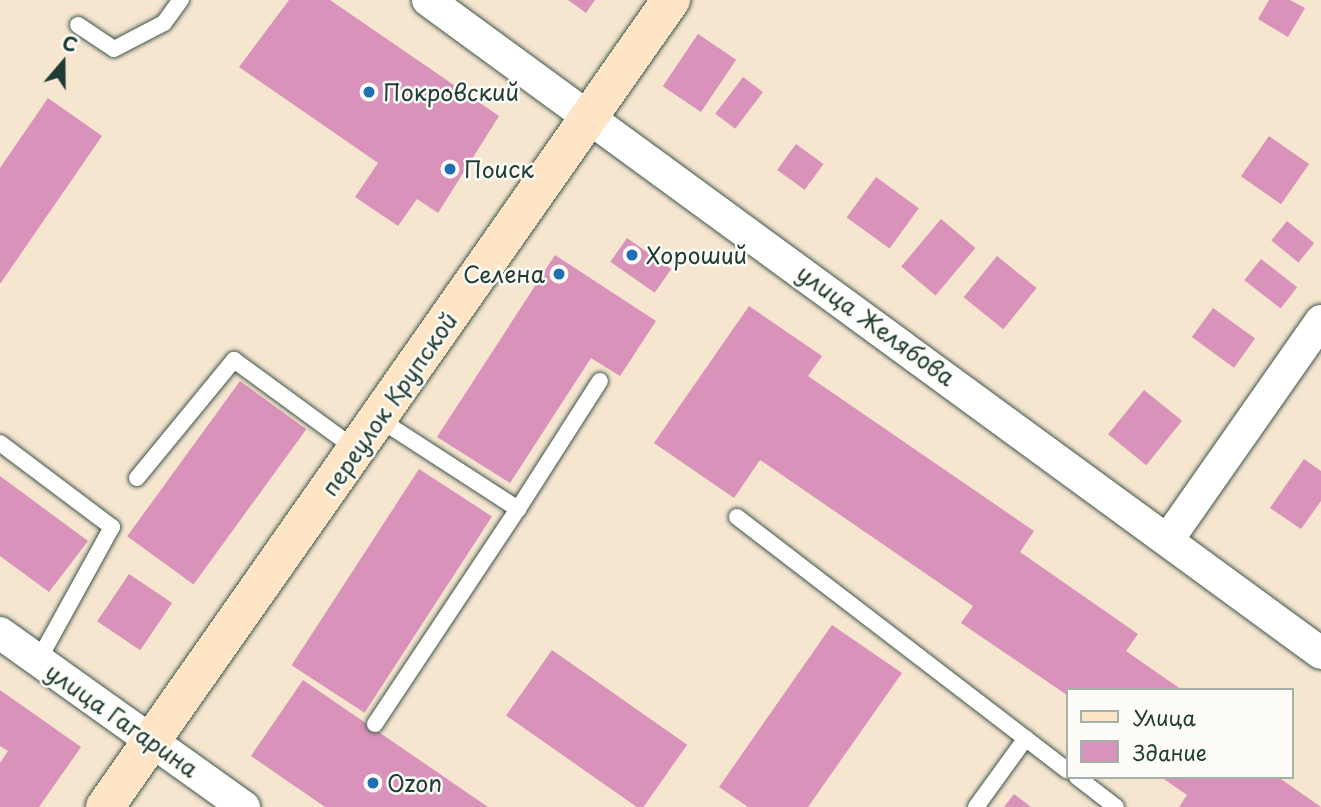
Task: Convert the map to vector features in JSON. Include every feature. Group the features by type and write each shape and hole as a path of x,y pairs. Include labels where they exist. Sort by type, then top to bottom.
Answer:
{"street":[{"name":"улица Желябова","path":"428,0 1169,538 1321,653"},
{"name":"переулок Крупской","path":"105,807 671,0"},
{"path":"1169,538 1321,321"},
{"name":"улица Гагарина","path":"0,633 244,807"}],"lane":[{"path":"78,25 114,48 164,23 181,0"},
{"path":"137,478 234,360 357,450"},
{"path":"376,724 600,381"},
{"path":"379,418 518,509"},
{"path":"0,443 112,527 38,661"},
{"path":"737,517 1066,769"},
{"path":"976,807 1026,738"},
{"path":"1080,779 1116,807"}],"building":[{"name":"Покровский","path":"289,0 330,0 499,116 438,213 417,199 398,226 355,197 378,163 239,67"},
{"path":"568,0 595,0 586,13"},
{"path":"1269,0 1290,0 1305,8 1288,37 1258,19"},
{"path":"698,34 736,60 701,112 663,86"},
{"path":"743,77 763,92 735,129 715,114"},
{"path":"48,98 102,136 0,284 0,168"},
{"path":"1269,136 1309,164 1281,204 1241,176"},
{"path":"796,144 824,164 805,190 777,170"},
{"path":"876,177 919,208 889,249 847,217"},
{"path":"941,219 975,248 936,295 901,266"},
{"path":"1287,221 1314,243 1298,262 1271,240"},
{"path":"627,238 671,269 655,293 610,262"},
{"path":"555,255 656,321 620,376 591,358 510,483 437,437"},
{"path":"997,256 1037,288 1003,329 964,297"},
{"path":"1261,259 1297,287 1281,309 1244,280"},
{"path":"749,306 822,356 808,376 1034,531 1020,552 1138,634 1126,651 1179,688 1066,688 1066,694 961,623 973,606 760,460 734,498 654,443"},
{"path":"1213,308 1255,339 1234,368 1192,337"},
{"path":"240,381 306,429 193,585 127,536"},
{"path":"1144,390 1182,421 1146,465 1108,434"},
{"path":"1304,459 1321,471 1321,501 1301,529 1270,508"},
{"path":"419,469 492,516 365,713 292,665"},
{"path":"0,476 88,541 49,592 0,556"},
{"path":"129,574 172,603 140,650 97,621"},
{"path":"832,625 902,673 808,807 748,807 719,787"},
{"path":"552,650 687,745 643,807 637,807 506,716"},
{"path":"303,680 488,807 325,807 251,756"},
{"path":"0,690 81,747 39,807 0,807 0,763 8,751 0,746"},
{"path":"1164,779 1281,779 1321,807 1179,807 1187,795"},
{"path":"1014,794 1031,807 1004,807"}],"place":[{"name":"Покровский","path":"369,92"},
{"name":"Поиск","path":"450,169"},
{"name":"Хороший","path":"632,255"},
{"name":"Селена","path":"559,274"},
{"name":"Ozon","path":"373,783"}]}
